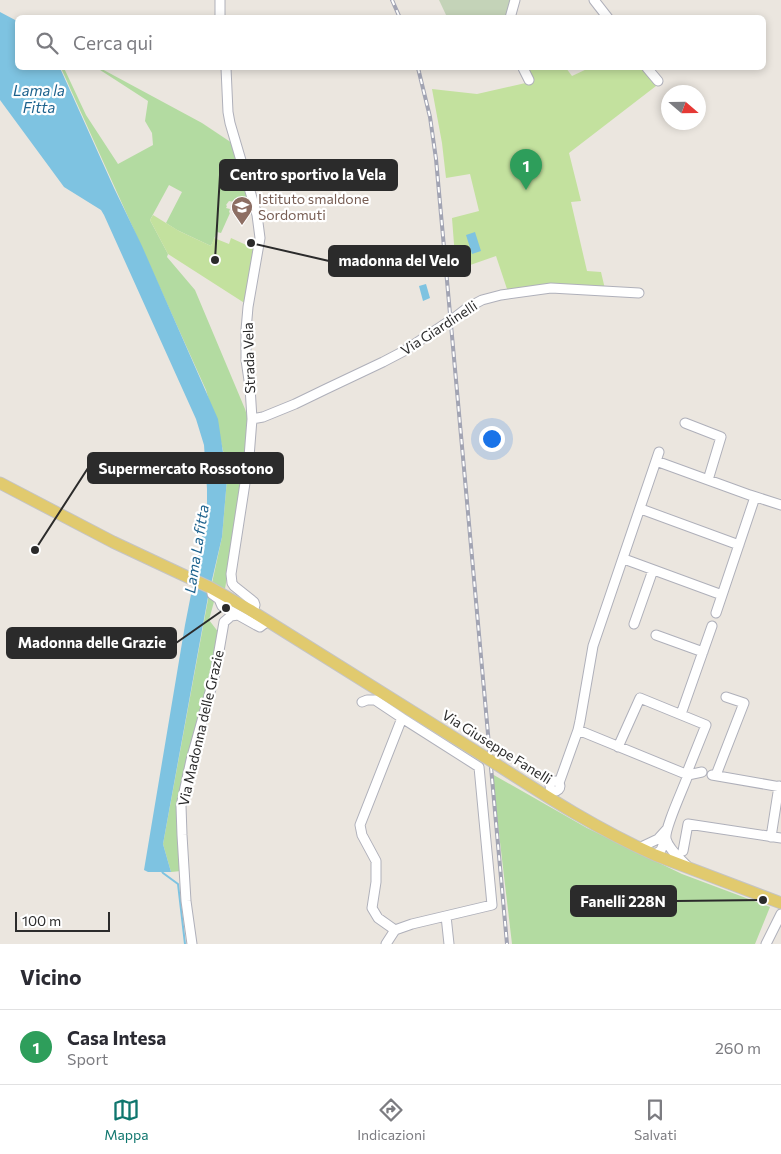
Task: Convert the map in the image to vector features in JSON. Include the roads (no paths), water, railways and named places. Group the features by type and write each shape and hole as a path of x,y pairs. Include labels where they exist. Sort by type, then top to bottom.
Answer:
{"main road":[{"name":"Via Giuseppe Fanelli","path":"0,483 105,538 212,588 591,823 655,855 781,903"}],"street":[{"path":"220,0 220,15"},
{"path":"511,15 515,0"},
{"path":"594,0 606,15"},
{"name":"Strada Vela","path":"226,70 230,123 257,216 260,238 248,306 246,330 246,360 252,419 249,457 232,579 234,586 254,602 253,612"},
{"path":"524,70 529,80"},
{"path":"649,70 658,82"},
{"name":"Via Giardinelli","path":"252,419 263,417 295,404 383,362 482,300 502,294 551,288 639,293"},
{"path":"684,423 721,437 708,480"},
{"path":"559,782 578,730 593,646 659,452"},
{"path":"656,461 781,505"},
{"path":"656,461 755,497"},
{"path":"716,613 755,497"},
{"path":"641,509 739,545"},
{"path":"624,559 722,595"},
{"path":"634,624 653,570"},
{"path":"212,588 212,594 219,599 222,606 260,627 266,620"},
{"name":"Via Madonna delle Grazie","path":"192,944 186,901 181,806 191,760 215,674 224,622 230,616 238,615"},
{"path":"681,714 712,626"},
{"path":"656,635 703,652"},
{"path":"710,774 744,703 726,697"},
{"path":"618,747 640,698 706,725 664,835 661,850 655,855"},
{"path":"362,702 375,700 479,767 492,905 412,924 395,930 386,944"},
{"path":"395,930 378,918 372,908 376,882 376,861 362,835 360,825 402,718"},
{"path":"578,730 687,775 710,774 780,786 771,837"},
{"path":"683,851 688,824 781,838"},
{"path":"639,848 664,835"},
{"path":"664,835 670,847 688,867"},
{"path":"766,944 781,914"},
{"path":"446,916 449,944"}],"water":[{"name":"Lama la Fitta","path":"0,12 15,20 15,70 61,70 142,246 218,419 227,479 222,537 208,597 163,844 171,872 148,872 144,870 185,625 204,528 207,489 204,445 196,419 104,215 101,210 64,187 0,100"},
{"path":"475,232 481,251 472,254 466,235"},
{"path":"426,284 430,298 423,301 419,286"}],"waterway":[{"name":"Lama La fitta","path":"161,870 178,884 185,944"}],"railway":[{"path":"392,0 399,15"},
{"path":"418,70 430,117 436,159 507,944"}],"place":[{"name":"Casa Intesa","path":"526,190"},
{"name":"Istituto smaldone Sordomuti","path":"242,226"},
{"name":"madonna del Velo","path":"251,243"},
{"name":"Centro sportivo la Vela","path":"215,260"},
{"name":"Supermercato Rossotono","path":"35,550"},
{"name":"Madonna delle Grazie","path":"226,608"},
{"name":"Fanelli 228N","path":"763,900"}]}
